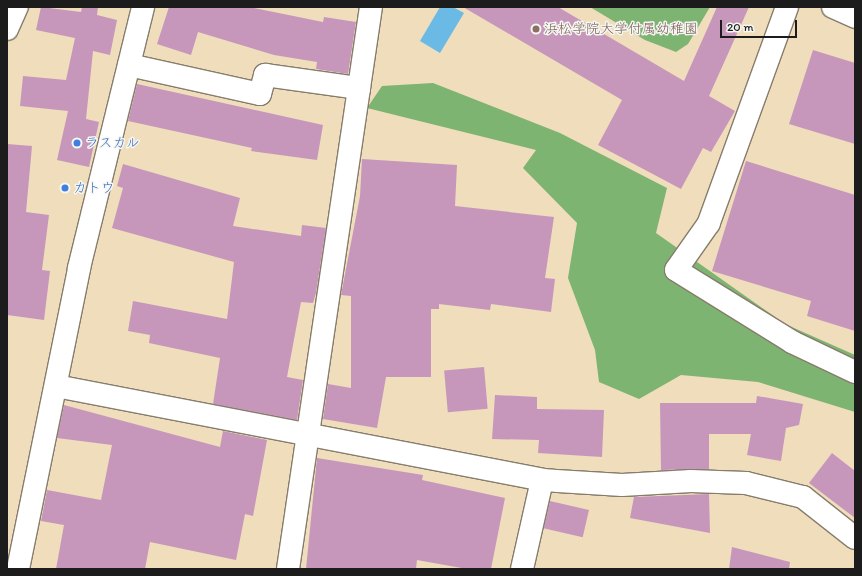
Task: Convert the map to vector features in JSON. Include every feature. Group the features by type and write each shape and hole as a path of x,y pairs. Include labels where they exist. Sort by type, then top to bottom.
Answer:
{"street":[{"path":"7,29 17,7"},
{"path":"18,569 80,268 143,7"},
{"path":"288,569 371,7"},
{"path":"787,7 709,223 676,270 792,342 855,372"},
{"path":"833,7 855,17"},
{"path":"129,65 260,94 265,75 359,88"},
{"path":"56,386 308,436 542,480 622,485 691,481 746,483 803,497 855,538"},
{"path":"522,569 542,480"}],"green space":[{"path":"590,7 710,7 688,44 676,52 645,40"},
{"path":"433,83 560,133 667,188 656,233 785,324 855,355 855,412 758,382 681,375 639,399 599,382 595,350 568,278 577,223 523,168 536,150 367,108 382,86"}],"water":[{"path":"440,7 453,7 464,13 440,53 420,41"}],"building":[{"path":"41,7 81,12 82,7 98,7 97,15 117,20 110,55 93,51 86,119 99,122 89,167 57,160 68,111 20,106 23,76 66,80 75,38 36,30"},
{"path":"169,7 249,7 323,22 324,17 356,22 348,74 316,69 317,62 274,55 198,32 191,55 157,44"},
{"path":"463,7 558,7 684,81 717,7 749,7 709,96 735,111 711,152 703,148 681,189 598,145 622,100"},
{"path":"813,50 855,63 855,144 789,124"},
{"path":"137,84 323,125 317,160 251,151 252,148 128,121"},
{"path":"7,144 32,146 26,212 49,215 42,270 50,271 44,320 7,315"},
{"path":"362,159 457,165 455,206 554,217 545,278 555,279 551,312 491,304 490,310 439,304 439,309 431,309 431,377 386,377 377,428 323,419 328,384 351,388 351,296 341,295 360,196"},
{"path":"746,161 855,195 855,331 807,316 811,301 712,271"},
{"path":"123,164 240,198 233,226 301,236 302,225 326,228 316,293 313,303 301,302 287,377 303,380 297,420 213,404 220,358 149,343 150,335 128,331 133,301 227,319 234,262 112,228 123,188 117,186"},
{"path":"484,367 488,409 448,412 444,370"},
{"path":"495,395 537,397 537,409 604,410 602,457 538,453 539,440 492,439"},
{"path":"757,396 803,404 799,425 786,428 781,461 747,455 751,434 709,434 709,469 661,470 660,403 756,403"},
{"path":"64,405 220,447 223,431 267,440 253,516 245,514 236,560 150,542 145,569 56,569 64,525 41,521 47,490 101,500 112,445 57,438"},
{"path":"832,453 855,471 855,518 809,483"},
{"path":"317,458 423,475 422,480 505,498 491,569 467,569 417,560 416,569 306,569"},
{"path":"709,494 710,533 630,518 634,497"},
{"path":"550,501 589,510 583,537 544,528"},
{"path":"732,547 790,562 789,569 729,569"}],"place":[{"name":"浜松学院大学付属幼稚園","path":"536,29"},
{"name":"ラスカル","path":"77,143"},
{"name":"カトウ","path":"65,188"}]}
